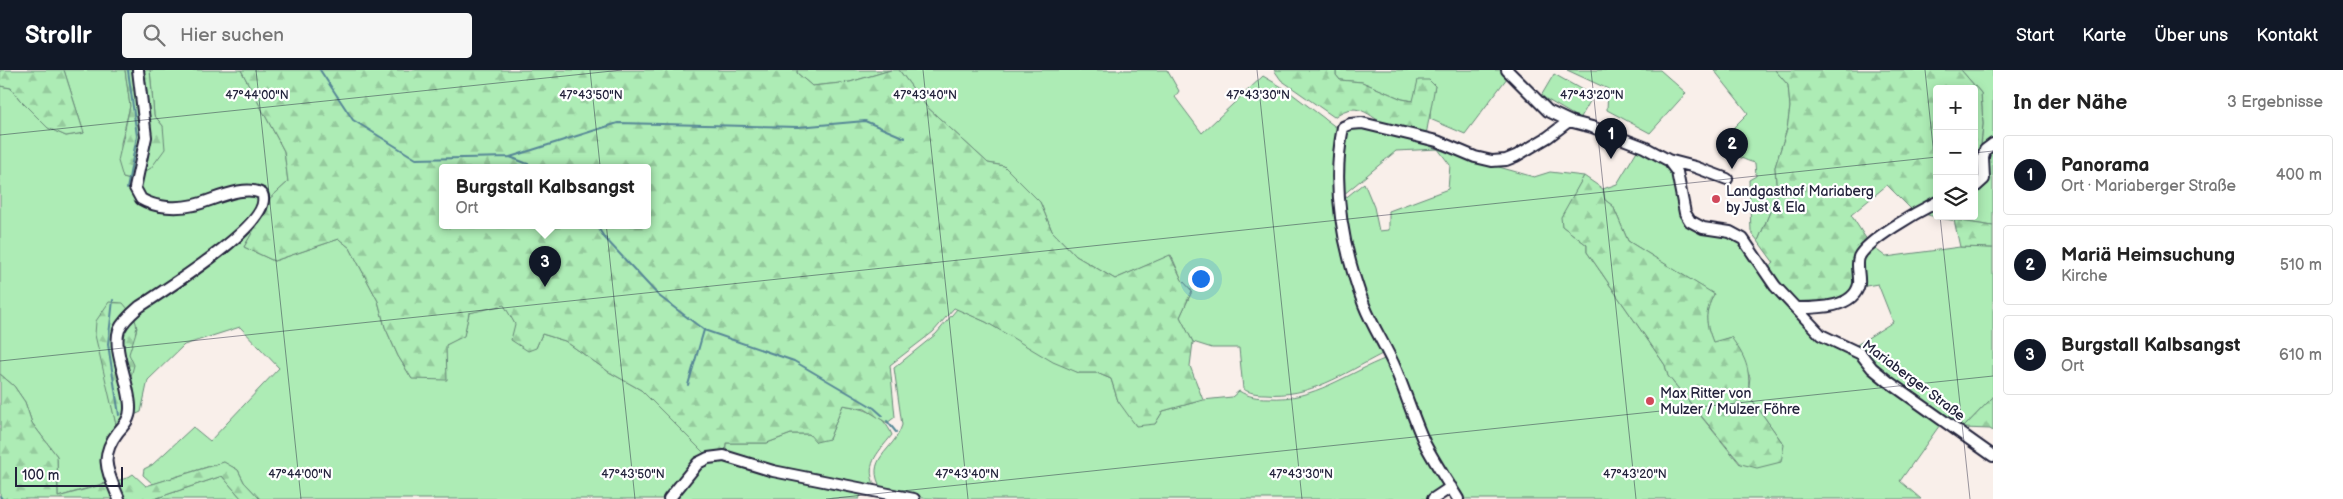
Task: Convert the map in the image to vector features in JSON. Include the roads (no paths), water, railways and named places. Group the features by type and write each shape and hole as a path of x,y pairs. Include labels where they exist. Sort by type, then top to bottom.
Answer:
{"street":[{"path":"119,499 106,465 106,453 111,442 128,422 130,409 126,377 119,350 119,330 130,315 139,307 220,251 241,233 262,208 264,200 262,194 251,190 224,194 194,205 177,207 155,205 141,200 135,188 146,137 138,70"},
{"path":"1507,70 1548,111 1569,121 1592,127 1644,148 1668,160 1695,167 1726,180"},
{"path":"1458,499 1425,443 1395,368 1365,306 1349,256 1342,223 1338,187 1339,146 1343,127 1362,123 1437,142 1475,157 1492,161 1506,160 1516,156 1548,137 1569,121"},
{"path":"1978,184 1984,179 1983,157 1985,150 1993,144"},
{"name":"Mariaberger Straße","path":"1668,160 1677,172 1685,213 1690,221 1703,228 1730,232 1743,239 1775,286 1821,335 1861,354 1872,368 1889,382 1993,456"},
{"path":"1796,308 1835,305 1855,294 1859,281 1859,257 1908,217 1933,204"},
{"path":"669,499 698,463 708,458 724,456 773,471 914,499"},
{"path":"1433,499 1451,488"}],"waterway":[{"path":"127,189 137,136 128,70"},
{"path":"320,70 353,120 416,159 510,157 528,164"},
{"path":"510,157 618,123 798,127 865,121 905,138"},
{"path":"599,229 604,237 659,296 704,330 794,361 874,408 883,416"},
{"path":"113,300 108,344 119,415"},
{"path":"688,385 704,330"},
{"path":"887,421 896,432"}],"place":[{"name":"Panorama","path":"1611,159"},
{"name":"Mariä Heimsuchung","path":"1732,169"},
{"name":"Landgasthof Mariaberg by Just & Ela","path":"1716,199"},
{"name":"Burgstall Kalbsangst","path":"545,287"},
{"name":"Max Ritter von Mulzer / Mulzer Föhre","path":"1650,401"}]}
